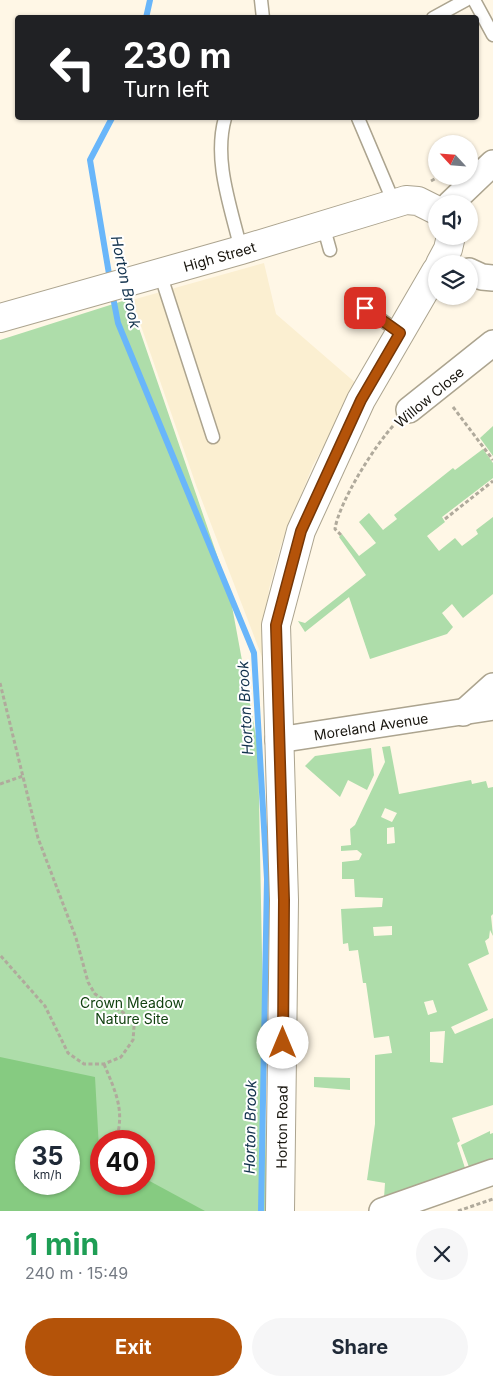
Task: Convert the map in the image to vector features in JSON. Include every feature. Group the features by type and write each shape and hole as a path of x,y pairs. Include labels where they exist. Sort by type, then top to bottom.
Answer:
{"street":[{"path":"459,195 493,163"},
{"name":"High Street","path":"0,318 241,250 326,238 394,203 418,200 428,206"},
{"path":"478,275 493,278"},
{"name":"Horton Road","path":"280,1211 284,900 276,625 301,531 361,400 428,287"},
{"name":"Willow Close","path":"408,410 493,343"},
{"path":"462,713 493,686"},
{"name":"Moreland Avenue","path":"278,740 493,707"},
{"path":"382,1211 493,1172"}],"lane":[{"path":"261,0 263,15"},
{"path":"438,15 466,0"},
{"path":"474,0 493,35"},
{"path":"224,120 221,133 220,155 241,250"},
{"path":"359,120 394,203"},
{"path":"160,273 213,438"},
{"path":"365,308 400,333"}],"path":[{"path":"453,407 493,460"},
{"name":"Willow Close","path":"341,536 335,529 336,523 367,461 392,427 408,410"},
{"path":"445,519 493,482"},
{"path":"0,683 38,838 76,938 88,982 95,994 127,1014 134,1027 133,1040 122,1057 104,1064 84,1064 68,1053 45,1006 0,956"},
{"path":"0,784 23,776"},
{"path":"104,1064 120,1102 119,1130"},
{"path":"458,1211 493,1199"}],"shaded area":[{"path":"264,263 276,314 358,385 313,465 281,545 269,589 262,657 196,485 132,300"}],"green space":[{"name":"Crown Meadow Nature Site","path":"129,299 229,590 258,747 267,1211 0,1211 0,340"},
{"path":"493,426 493,456 480,438"},
{"path":"483,449 493,463 493,478 442,517 445,522 427,536 439,551 455,538 462,546 478,534 476,530 493,517 493,594 463,618 452,604 442,613 453,627 447,634 370,659 349,597 305,632 298,621 305,623 366,575 339,537 342,534 359,556 376,543 359,522 369,513 383,530 397,519 394,515 453,468 455,470"},
{"path":"390,746 399,794 471,780 472,784 486,781 488,788 493,787 493,914 491,916 493,936 490,930 489,938 485,941 489,954 468,964 488,1010 451,1027 455,1034 493,1018 493,1105 452,1118 460,1141 457,1143 465,1168 384,1198 385,1183 367,1180 375,1124 375,1055 392,1053 389,1036 374,1038 366,983 363,983 358,950 349,951 348,943 343,944 341,909 382,907 383,898 355,897 354,879 342,879 342,862 359,860 362,854 357,850 341,851 341,846 351,845 350,829 355,825 385,762 382,747","holes":["385,808 397,813 392,822 381,817","394,827 395,843 387,844 387,828","392,926 392,935 374,936 373,927","433,1000 437,1012 428,1015 424,1002","445,1031 443,1063 430,1062 430,1032"]},
{"path":"371,748 374,775 367,790 348,780 340,797 305,766 315,756"},
{"path":"0,1057 95,1077 98,1130 90,1130 90,1195 155,1195 155,1184 205,1211 0,1211"},
{"path":"314,1077 350,1078 350,1090 314,1087"},
{"path":"490,1131 490,1134 493,1133 493,1158 469,1167 461,1145"}],"waterway":[{"name":"Horton Brook","path":"147,15 150,0"},
{"name":"Horton Brook","path":"110,280 90,160 111,120"},
{"name":"Horton Brook","path":"112,292 118,323 254,653 267,879 261,1211"}],"route":[{"path":"283,1043 283,821 278,740 276,625 301,531 361,400 400,333 365,308"}]}
